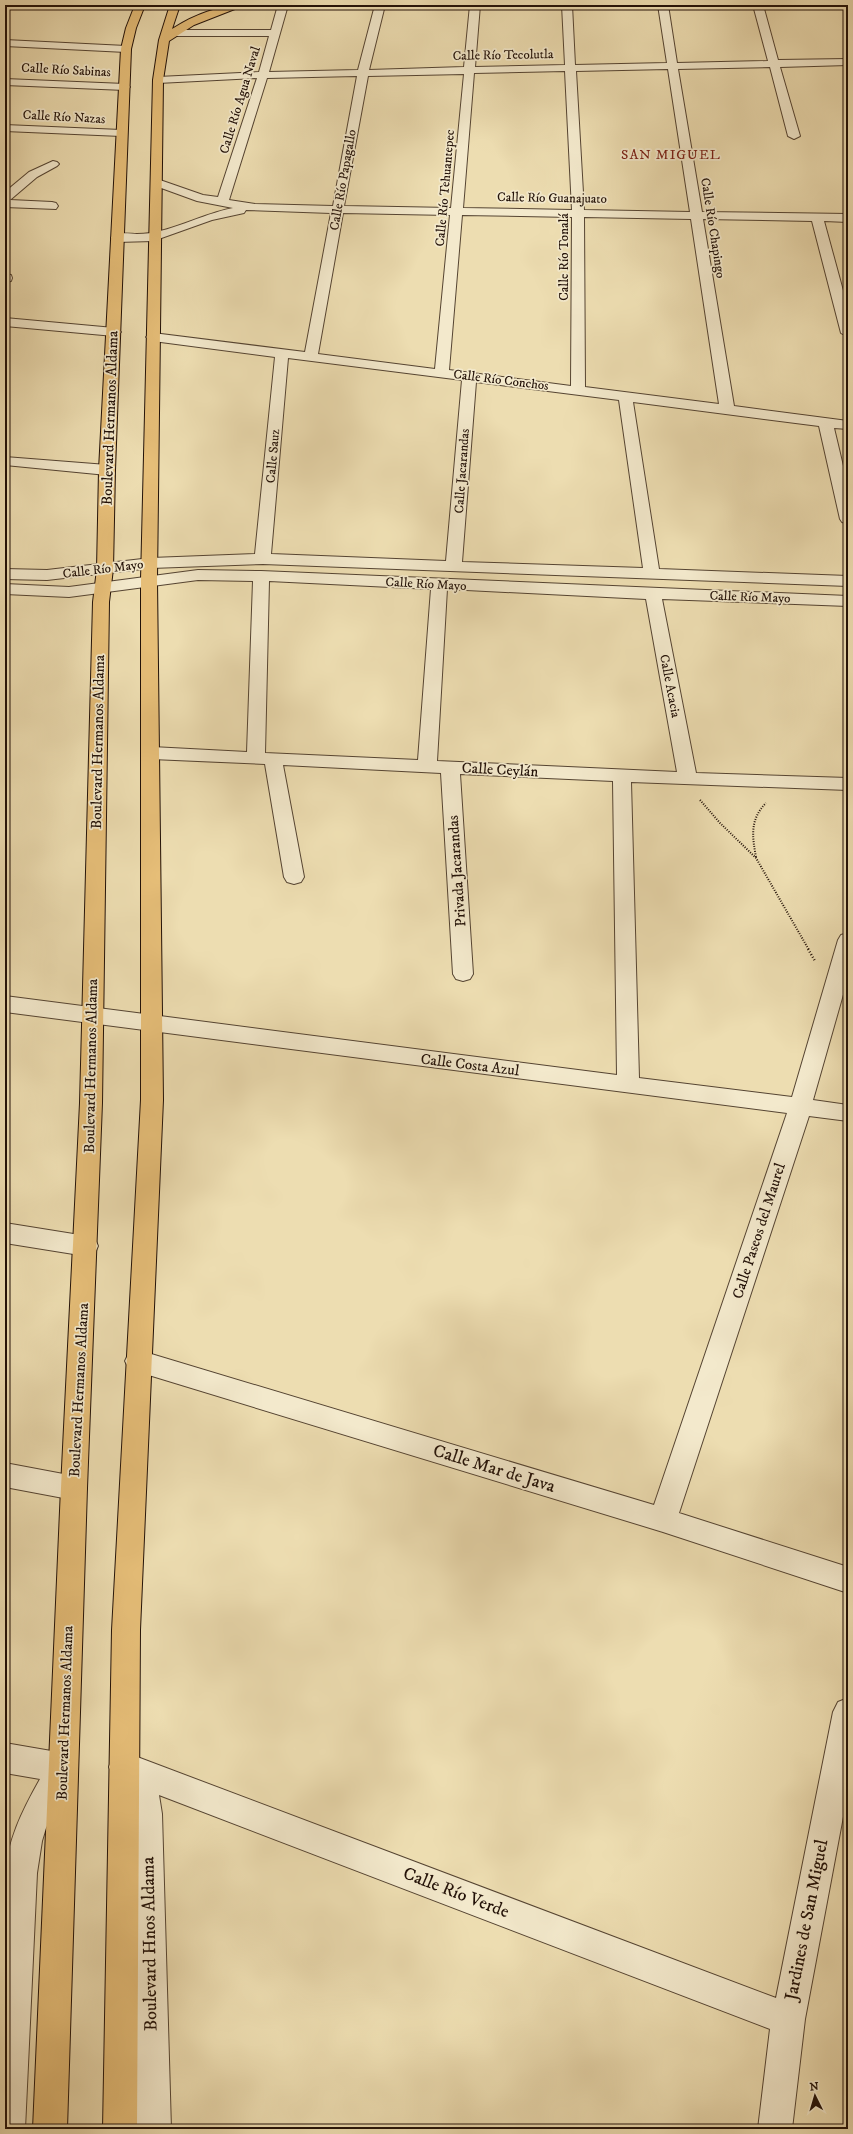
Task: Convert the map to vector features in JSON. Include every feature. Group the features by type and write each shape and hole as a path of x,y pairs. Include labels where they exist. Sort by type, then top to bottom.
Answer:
{"main road":[{"path":"11,5 117,5"},
{"name":"Boulevard Hermanos Aldama","path":"50,2129 74,1488 86,1246 102,590 105,569 107,470 114,332 121,133 125,87 126,49 123,21 140,5"},
{"path":"120,2129 126,1630 152,1100 152,753 150,571 153,337 158,183 158,80 175,5"},
{"path":"168,36 184,26 210,14 240,5"},
{"path":"65,6 94,10 123,21"}],"street":[{"name":"Calle Río Agua Naval","path":"222,202 263,75 283,5"},
{"name":"Calle Río Papagallo","path":"311,356 363,72 380,5"},
{"name":"Calle Río Tehuantepec","path":"442,373 458,211 468,70 475,5"},
{"name":"Calle Río Tonalá","path":"567,5 572,68 578,214 578,390"},
{"name":"Calle Río Chapingo","path":"663,5 727,409"},
{"path":"758,5 794,136"},
{"path":"184,26 244,26"},
{"path":"168,36 275,33"},
{"path":"5,43 126,49"},
{"name":"Calle Río Tecolutla","path":"158,80 363,72 848,62"},
{"name":"Calle Río Sabinas","path":"5,82 125,87"},
{"name":"Calle Río Nazas","path":"5,128 121,133"},
{"path":"5,198 29,175 37,170 54,164"},
{"name":"Calle Río Guanajuato","path":"158,183 179,191 222,202 255,208 848,218"},
{"path":"5,203 52,206"},
{"name":"Calle Río Guanajuato","path":"117,238 156,236 194,221 222,213 255,208"},
{"path":"817,218 848,333"},
{"path":"5,322 114,332"},
{"name":"Calle Río Conchos","path":"153,337 848,425"},
{"name":"Calle Sauz","path":"282,353 262,568 265,758 294,877"},
{"name":"Calle Jacarandas","path":"454,565 469,376"},
{"path":"625,396 652,575"},
{"path":"825,422 848,519"},
{"path":"5,461 107,470"},
{"name":"Calle Río Mayo","path":"5,574 47,575 105,569 198,575 262,568 454,565 652,575 848,581"},
{"name":"Calle Río Mayo","path":"262,568 439,585 848,600"},
{"name":"Calle Río Mayo","path":"5,589 69,592 102,590 150,571"},
{"path":"427,766 439,585"},
{"name":"Calle Acacia","path":"653,594 687,777"},
{"name":"Calle Ceylán","path":"152,753 622,776 687,777 794,783 848,784"},
{"name":"Privada Jacarandas","path":"450,768 463,974"},
{"path":"622,776 628,1086"},
{"name":"Calle Paseos del Maurel","path":"663,1520 800,1108 848,940"},
{"name":"Calle Costa Azul","path":"5,1004 92,1014 152,1024 628,1086 848,1113"},
{"path":"5,1233 86,1246"},
{"name":"Calle Mar de Java","path":"138,1361 663,1520 848,1580"},
{"path":"5,1475 74,1488"},
{"name":"Jardines de San Miguel","path":"775,2129 788,2019 848,1712"},
{"path":"5,1758 63,1768 34,1820 26,1841 23,1860 8,2129"},
{"name":"Calle Río Verde","path":"124,1768 788,2019"},
{"name":"Boulevard Hnos Aldama","path":"124,1768 139,1783 146,1797 154,2129"}],"path":[{"path":"687,777 696,795 706,809 756,858 833,992"},
{"path":"756,858 752,834 754,820 759,809 794,783"}],"district":[{"name":"SAN MIGUEL","path":"671,155"}]}
